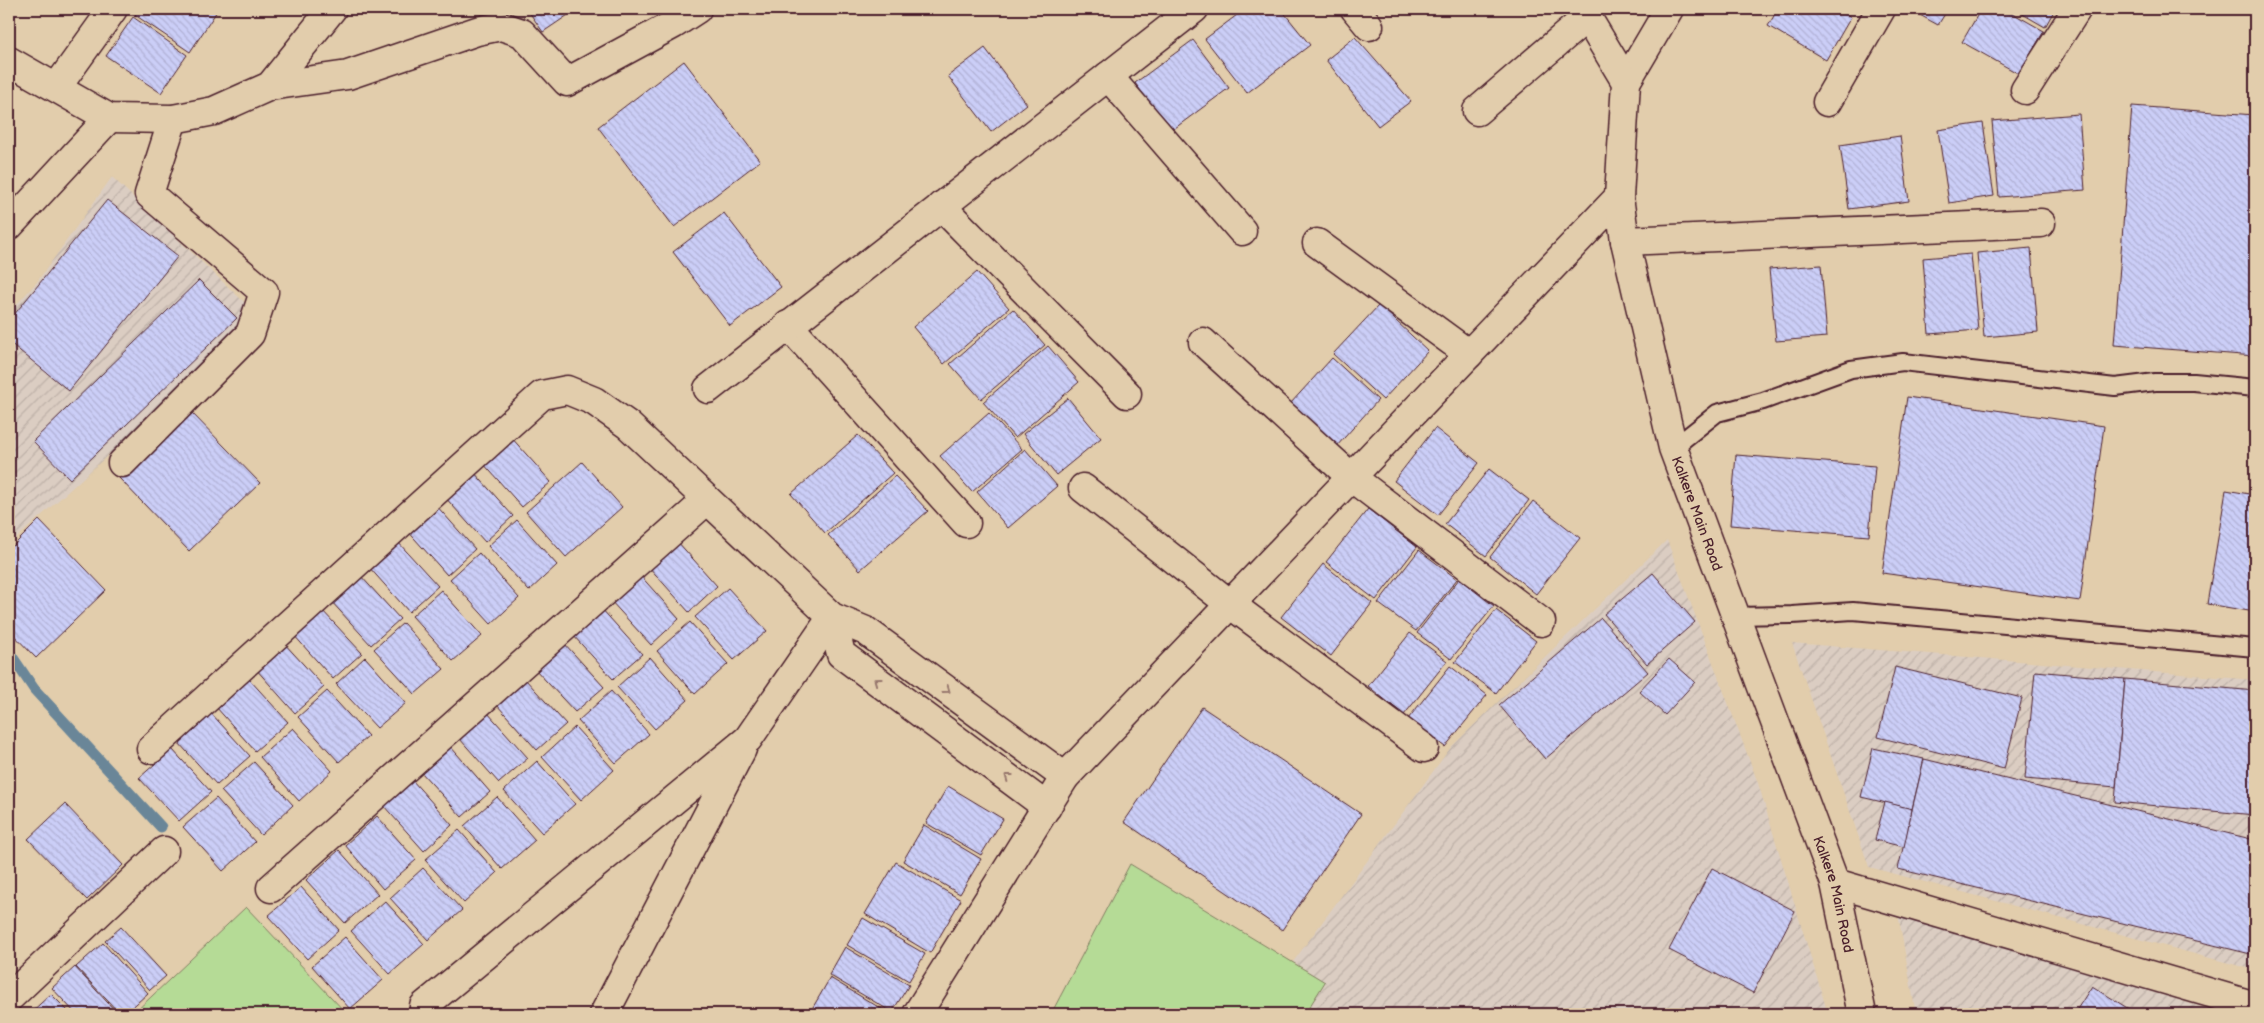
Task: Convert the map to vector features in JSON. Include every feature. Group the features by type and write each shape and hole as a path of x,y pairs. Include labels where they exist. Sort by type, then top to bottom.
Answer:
{"street":[{"path":"58,87 113,9"},
{"path":"270,86 332,9"},
{"path":"9,61 58,87 109,118 173,119 214,112 270,86 348,75 477,31 501,26 522,33 567,82 698,9"},
{"path":"708,389 1194,9"},
{"path":"1477,111 1583,13 1626,82 1669,9"},
{"path":"1827,102 1881,9"},
{"path":"2025,90 2077,9"},
{"path":"1108,76 1242,231"},
{"name":"Kalkere Main Road","path":"1626,82 1619,197 1625,241 1673,448 1835,883 1862,1014"},
{"path":"9,226 109,118"},
{"path":"122,463 250,334 264,292 149,194 173,119"},
{"path":"918,1014 1065,777 1619,197"},
{"path":"941,206 1127,394"},
{"path":"1625,241 2041,223"},
{"path":"1317,244 1469,354"},
{"path":"788,325 966,523"},
{"path":"1203,342 1351,477 1541,622"},
{"path":"151,749 542,396 567,390 594,401 628,426 832,617 866,630 1065,777"},
{"path":"1083,488 1230,604 1424,748"},
{"path":"271,888 707,500"},
{"path":"604,1014 748,739 832,617"},
{"path":"832,617 841,654 1047,807"},
{"path":"424,1006 748,739"},
{"path":"9,998 164,851"},
{"path":"1835,883 2255,1006"}],"lane":[{"path":"1673,448 1717,413 1763,401 1851,369 1903,362 2115,387 2155,382 2194,382 2255,388"},
{"path":"1735,616 1853,611 2255,648"}],"shaded area":[{"path":"112,177 260,317 9,545 9,313 37,282"},
{"path":"1667,540 1758,783 1828,1014 1305,1014 1325,982 1293,962 1451,747"},
{"path":"1792,643 2255,680 2255,970 1869,867"},
{"path":"1898,914 2224,1014 1916,1014"}],"green space":[{"path":"1130,864 1325,982 1305,1014 1051,1014"},
{"path":"246,907 347,1014 133,1014"}],"building":[{"path":"139,9 215,9 217,11 190,52 135,15"},
{"path":"527,9 577,9 543,32"},
{"path":"1245,9 1281,9 1310,45 1247,93 1205,39"},
{"path":"1778,9 1837,9 1851,17 1826,60 1768,26"},
{"path":"1909,9 1948,9 1938,25"},
{"path":"1981,9 2005,9 2044,31 2019,74 1962,42"},
{"path":"2014,9 2055,9 2045,27"},
{"path":"133,17 187,55 161,93 106,56"},
{"path":"1355,37 1411,101 1378,126 1326,60"},
{"path":"1193,40 1229,88 1171,131 1135,83"},
{"path":"985,48 1027,104 991,132 948,76"},
{"path":"684,61 760,161 674,227 598,127"},
{"path":"2132,106 2255,115 2255,356 2114,345"},
{"path":"2079,114 2085,190 1999,197 1992,121"},
{"path":"1983,123 1994,196 1949,203 1938,130"},
{"path":"1900,136 1909,201 1849,209 1840,145"},
{"path":"107,200 178,256 69,391 9,342 9,321"},
{"path":"724,213 781,287 730,326 673,252"},
{"path":"2031,248 2038,332 1984,337 1977,253"},
{"path":"1971,254 1978,330 1929,334 1923,258"},
{"path":"1821,265 1827,337 1776,341 1769,269"},
{"path":"977,272 1009,308 944,364 913,327"},
{"path":"199,280 237,318 70,479 33,441"},
{"path":"1379,305 1428,351 1383,400 1333,354"},
{"path":"1013,309 1045,345 981,399 950,364"},
{"path":"1048,346 1079,382 1015,438 983,402"},
{"path":"1332,358 1378,400 1336,447 1290,404"},
{"path":"1907,397 2104,426 2080,601 1882,573"},
{"path":"1068,398 1101,438 1056,475 1023,434"},
{"path":"190,411 260,483 189,551 119,478"},
{"path":"989,413 1022,449 972,492 940,456"},
{"path":"1435,428 1479,463 1438,515 1394,481"},
{"path":"858,435 893,473 825,533 791,494"},
{"path":"510,436 551,482 522,507 482,462"},
{"path":"1025,449 1057,486 1008,528 977,492"},
{"path":"1736,455 1875,466 1869,536 1730,525"},
{"path":"582,462 622,507 566,557 526,512"},
{"path":"1489,469 1529,500 1486,556 1445,524"},
{"path":"473,471 513,516 485,542 444,496"},
{"path":"895,476 928,511 860,570 828,535"},
{"path":"2226,490 2255,495 2255,612 2207,604"},
{"path":"1533,501 1580,538 1536,594 1490,557"},
{"path":"435,504 475,549 447,575 406,529"},
{"path":"1368,509 1417,547 1376,600 1326,562"},
{"path":"39,520 106,590 36,658 9,630 9,550"},
{"path":"517,520 557,565 529,591 488,546"},
{"path":"397,541 438,586 409,612 368,566"},
{"path":"677,541 717,586 689,612 648,566"},
{"path":"1419,550 1457,579 1416,631 1378,603"},
{"path":"479,553 519,598 491,624 450,579"},
{"path":"1323,564 1372,603 1331,656 1281,617"},
{"path":"1653,573 1695,622 1647,664 1604,614"},
{"path":"359,574 400,619 371,645 330,600"},
{"path":"639,574 679,619 651,645 610,600"},
{"path":"1459,579 1494,606 1451,659 1417,633"},
{"path":"728,588 767,631 734,660 695,617"},
{"path":"441,590 482,636 453,661 412,616"},
{"path":"601,608 642,654 613,679 572,634"},
{"path":"321,609 362,653 333,679 293,634"},
{"path":"1496,610 1536,641 1496,693 1455,662"},
{"path":"1601,618 1648,672 1545,759 1499,705"},
{"path":"690,622 728,664 695,694 657,651"},
{"path":"403,623 444,669 415,694 374,649"},
{"path":"1410,633 1447,661 1404,715 1368,686"},
{"path":"283,642 324,687 295,713 255,668"},
{"path":"563,642 604,687 575,712 534,668"},
{"path":"365,657 406,703 377,728 336,684"},
{"path":"650,657 688,700 655,729 617,687"},
{"path":"1669,659 1695,682 1665,715 1639,691"},
{"path":"1450,666 1487,695 1445,747 1408,719"},
{"path":"1895,667 2022,698 2004,769 1878,737"},
{"path":"2035,671 2125,679 2116,787 2025,779"},
{"path":"249,679 288,722 255,751 216,707"},
{"path":"525,679 566,724 537,750 497,705"},
{"path":"2125,679 2255,691 2255,815 2115,802"},
{"path":"327,691 368,736 339,762 298,717"},
{"path":"611,691 649,734 616,763 578,721"},
{"path":"1202,707 1361,814 1282,930 1124,822"},
{"path":"210,712 250,756 217,785 178,742"},
{"path":"487,712 528,758 499,783 459,738"},
{"path":"575,727 614,770 581,800 542,757"},
{"path":"293,728 332,771 299,801 260,757"},
{"path":"450,746 490,792 462,817 421,772"},
{"path":"1873,748 1924,759 1912,809 1861,797"},
{"path":"172,749 211,792 179,821 139,778"},
{"path":"1924,759 2255,840 2255,955 1898,869"},
{"path":"537,761 575,804 542,833 504,791"},
{"path":"254,762 293,805 261,835 221,791"},
{"path":"412,780 452,825 424,851 383,805"},
{"path":"948,786 1003,819 981,855 926,823"},
{"path":"497,797 535,840 502,869 464,826"},
{"path":"216,798 255,842 223,871 183,827"},
{"path":"1885,802 1912,809 1904,847 1875,840"},
{"path":"65,804 123,865 87,900 28,839"},
{"path":"377,816 416,860 383,889 345,845"},
{"path":"924,825 981,859 960,894 903,861"},
{"path":"459,830 497,873 464,903 425,860"},
{"path":"339,850 378,894 345,923 306,880"},
{"path":"896,862 961,900 930,953 865,914"},
{"path":"423,868 462,910 428,940 390,898"},
{"path":"1712,868 1795,911 1753,993 1669,950"},
{"path":"301,887 339,930 307,959 268,916"},
{"path":"385,901 424,944 390,974 351,931"},
{"path":"863,918 925,954 909,981 847,945"},
{"path":"121,927 166,976 150,990 105,941"},
{"path":"345,937 383,980 350,1009 312,966"},
{"path":"103,943 148,993 125,1014 120,1014 76,967"},
{"path":"845,947 909,985 892,1012 829,975"},
{"path":"75,967 118,1014 76,1014 52,988"},
{"path":"830,978 890,1014 809,1014"},
{"path":"2092,986 2137,1014 2074,1014"},
{"path":"51,994 71,1014 29,1014"}],"waterway":[{"path":"9,652 34,689 161,827"}]}
